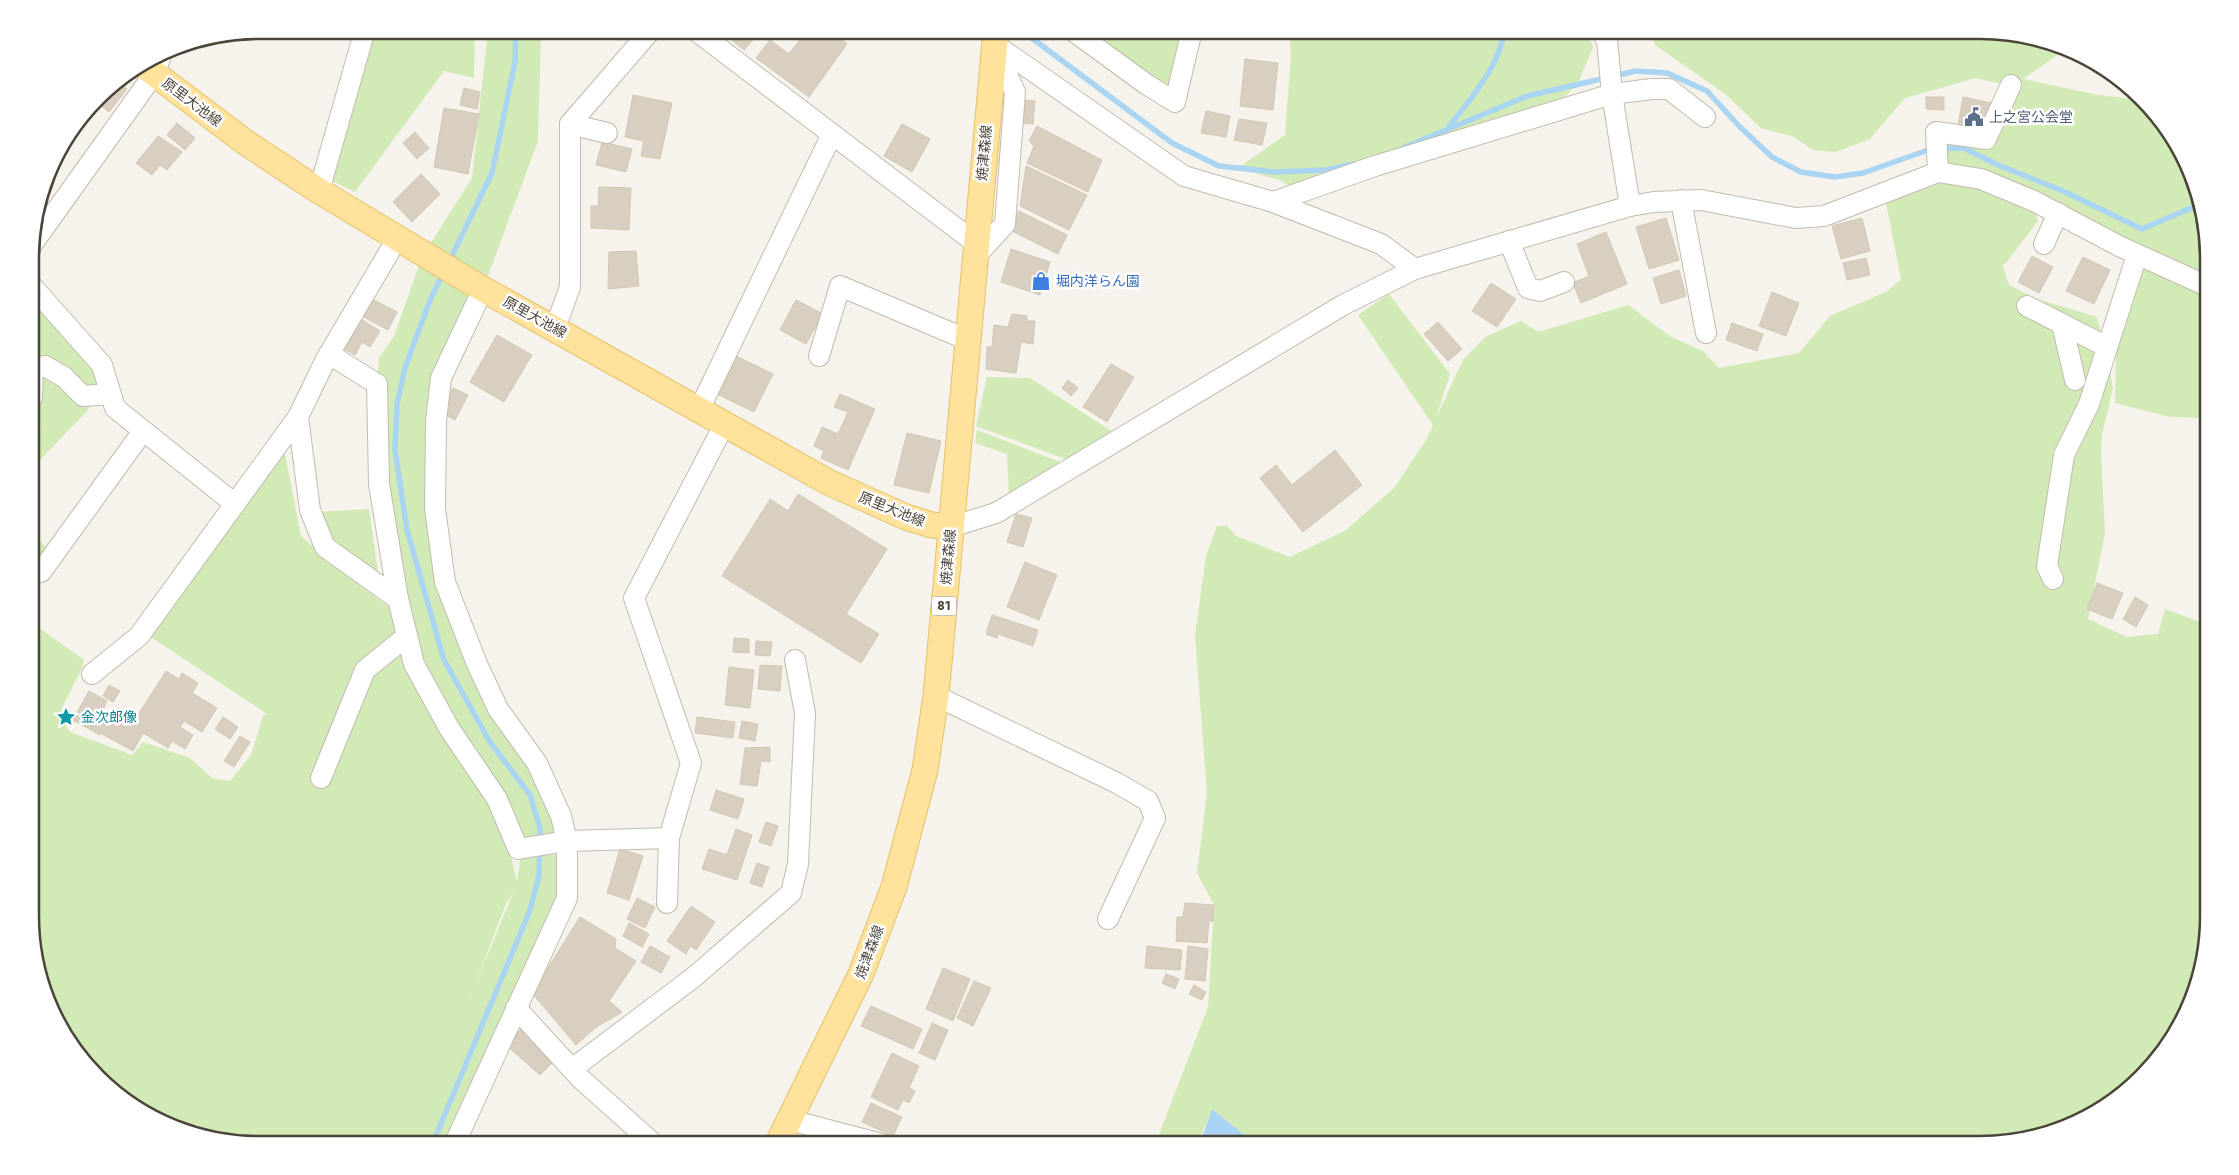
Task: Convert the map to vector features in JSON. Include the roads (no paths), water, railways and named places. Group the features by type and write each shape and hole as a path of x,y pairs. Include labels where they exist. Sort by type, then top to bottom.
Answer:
{"main road":[{"name":"焼津森線","path":"782,1136 861,974 894,887 925,770 936,696 995,39"},
{"name":"原里大池線","path":"154,65 245,142 319,191 479,287 828,482 898,513 932,525 950,527"}],"street":[{"path":"319,191 362,39"},
{"path":"555,328 570,287 570,124 643,39"},
{"path":"707,39 832,134 976,250 1005,224 1014,92 995,39"},
{"path":"996,39 1184,176 1273,202 1381,244 1415,269"},
{"path":"1084,39 1146,84 1175,102 1190,39"},
{"path":"1605,39 1630,206"},
{"path":"41,230 152,66"},
{"path":"1937,156 1936,132 1986,139 2011,85"},
{"path":"1273,202 1374,166 1612,90 1669,88 1705,117"},
{"path":"570,124 607,133"},
{"path":"698,410 832,134"},
{"path":"950,527 996,513 1343,305 1415,269 1630,206 1681,200 1727,205 1770,215 1796,218 1824,216 1937,156"},
{"path":"1937,156 1981,179 2034,201 2200,284"},
{"path":"982,185 1007,189"},
{"path":"1681,200 1706,333"},
{"path":"2044,244 2058,213"},
{"path":"92,674 139,636 298,417 329,354 398,237"},
{"path":"1509,241 1528,288 1540,291 1564,282"},
{"path":"2053,579 2047,566 2064,455 2089,404 2137,254"},
{"path":"819,356 840,286 968,340"},
{"path":"458,1136 567,898 567,841 560,816 537,763 498,709 489,691 445,582 435,509 436,421 441,378 479,287"},
{"path":"39,294 102,365 115,408 235,504"},
{"path":"2027,306 2108,347"},
{"path":"2062,324 2075,380"},
{"path":"329,354 377,384 379,484 398,599 414,664 449,728 497,799 518,849 567,841 669,838"},
{"path":"39,367 45,366 64,377 83,396 110,394"},
{"path":"298,417 310,510 324,547 398,599"},
{"path":"667,903 669,838 691,763 634,598 724,425"},
{"path":"41,572 143,431"},
{"path":"321,778 365,670 407,636"},
{"path":"572,1069 694,977 791,893 798,864 805,713 795,660"},
{"path":"936,696 1117,783 1148,801 1155,818 1108,919"},
{"path":"516,1008 572,1069 645,1136"},
{"path":"790,1120 851,1136"}],"water":[{"path":"1212,1109 1246,1136 1202,1136"}],"waterway":[{"path":"449,262 492,173 515,62 516,39"},
{"path":"1033,39 1172,143 1219,166 1274,172 1326,170 1354,164"},
{"path":"1449,127 1491,69 1503,39"},
{"path":"1403,148 1527,96 1636,71 1667,73 1707,91 1739,126 1772,157 1801,172 1835,177 1863,173 1931,149 1964,148 1998,165 2063,191 2142,229 2194,207"},
{"path":"436,1136 529,913 539,876 540,828 530,795 490,742 444,660 407,530 395,450 397,404 405,368 430,300 444,272"}],"place":[{"name":"上之宮公会堂","path":"1974,117"},
{"name":"堀内洋らん園","path":"1041,281"},
{"name":"金次郎像","path":"66,717"}]}
